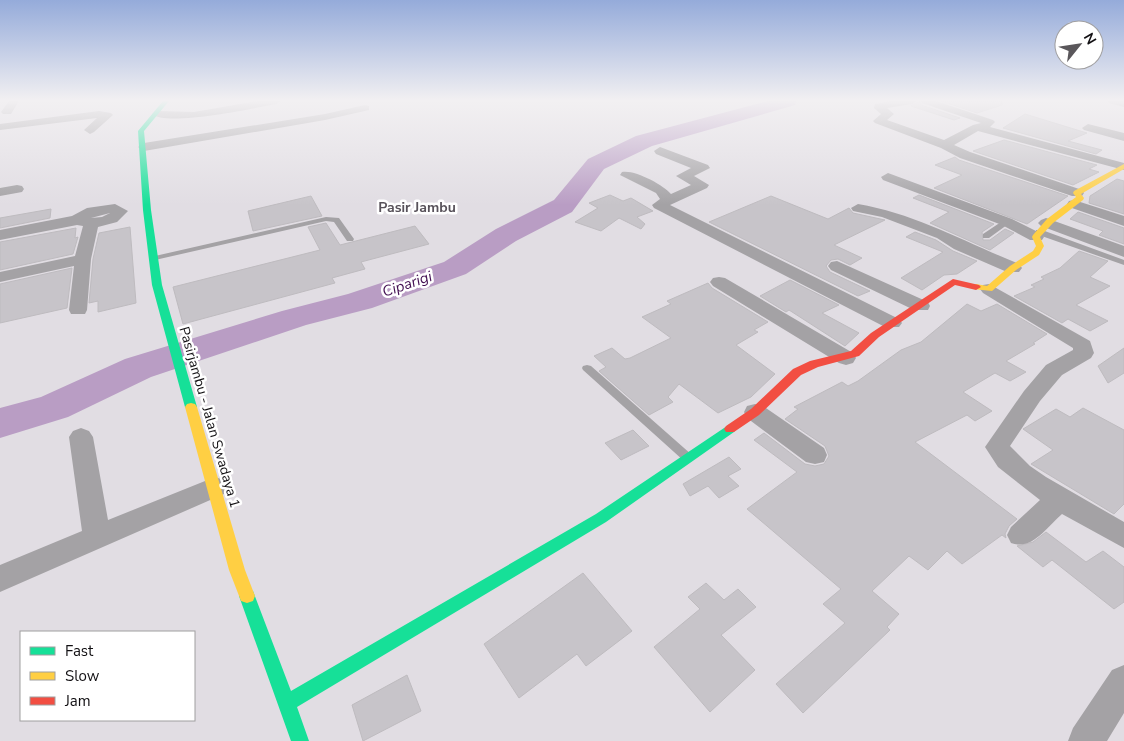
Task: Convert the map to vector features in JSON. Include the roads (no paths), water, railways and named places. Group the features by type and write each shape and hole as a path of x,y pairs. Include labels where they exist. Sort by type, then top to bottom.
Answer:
{"street":[{"name":"Pasirjambu - Jalan Swadaya 1","path":"143,136 147,210 157,284 216,487 237,570 284,704 300,741"},
{"path":"144,147 210,136"},
{"path":"918,136 1075,198 1124,220"},
{"path":"945,145 964,136"},
{"path":"1020,136 1121,156"},
{"path":"959,139 1040,166"},
{"path":"660,151 702,168 683,176 702,186 659,204 892,323"},
{"path":"989,288 1013,268 1036,253 1040,246 1040,231 1093,184 1121,156"},
{"path":"627,175 661,190 669,200"},
{"path":"888,177 1007,222 1124,252"},
{"path":"1075,178 1093,184"},
{"path":"0,192 17,189"},
{"path":"858,208 886,213 902,219 1013,268"},
{"path":"0,234 84,222 83,259 78,310"},
{"path":"0,276 83,259"},
{"path":"837,266 921,306"},
{"path":"719,282 846,358"},
{"path":"284,704 600,518 689,459 755,412 797,372 814,364 846,358 862,348 875,335 921,306 953,282 989,288 1083,346 1084,353 1054,370 1032,396 997,447 1004,459 1022,473 1056,496 1124,536"},
{"path":"755,412 815,454"},
{"path":"81,437 98,537"},
{"path":"0,579 216,487"},
{"path":"1021,535 1056,496"},
{"path":"1086,741 1124,682"}],"lane":[{"path":"155,258 326,219 336,220 350,239"},
{"path":"986,236 1007,222"},
{"path":"1040,231 1124,263"},
{"path":"587,368 689,459"}],"waterway":[{"name":"Ciparigi","path":"0,423 54,407 138,368 294,318 360,301 455,268 506,235 563,206 596,164 644,141 664,136"}],"district":[{"name":"Pasir Jambu","path":"417,207"}]}
